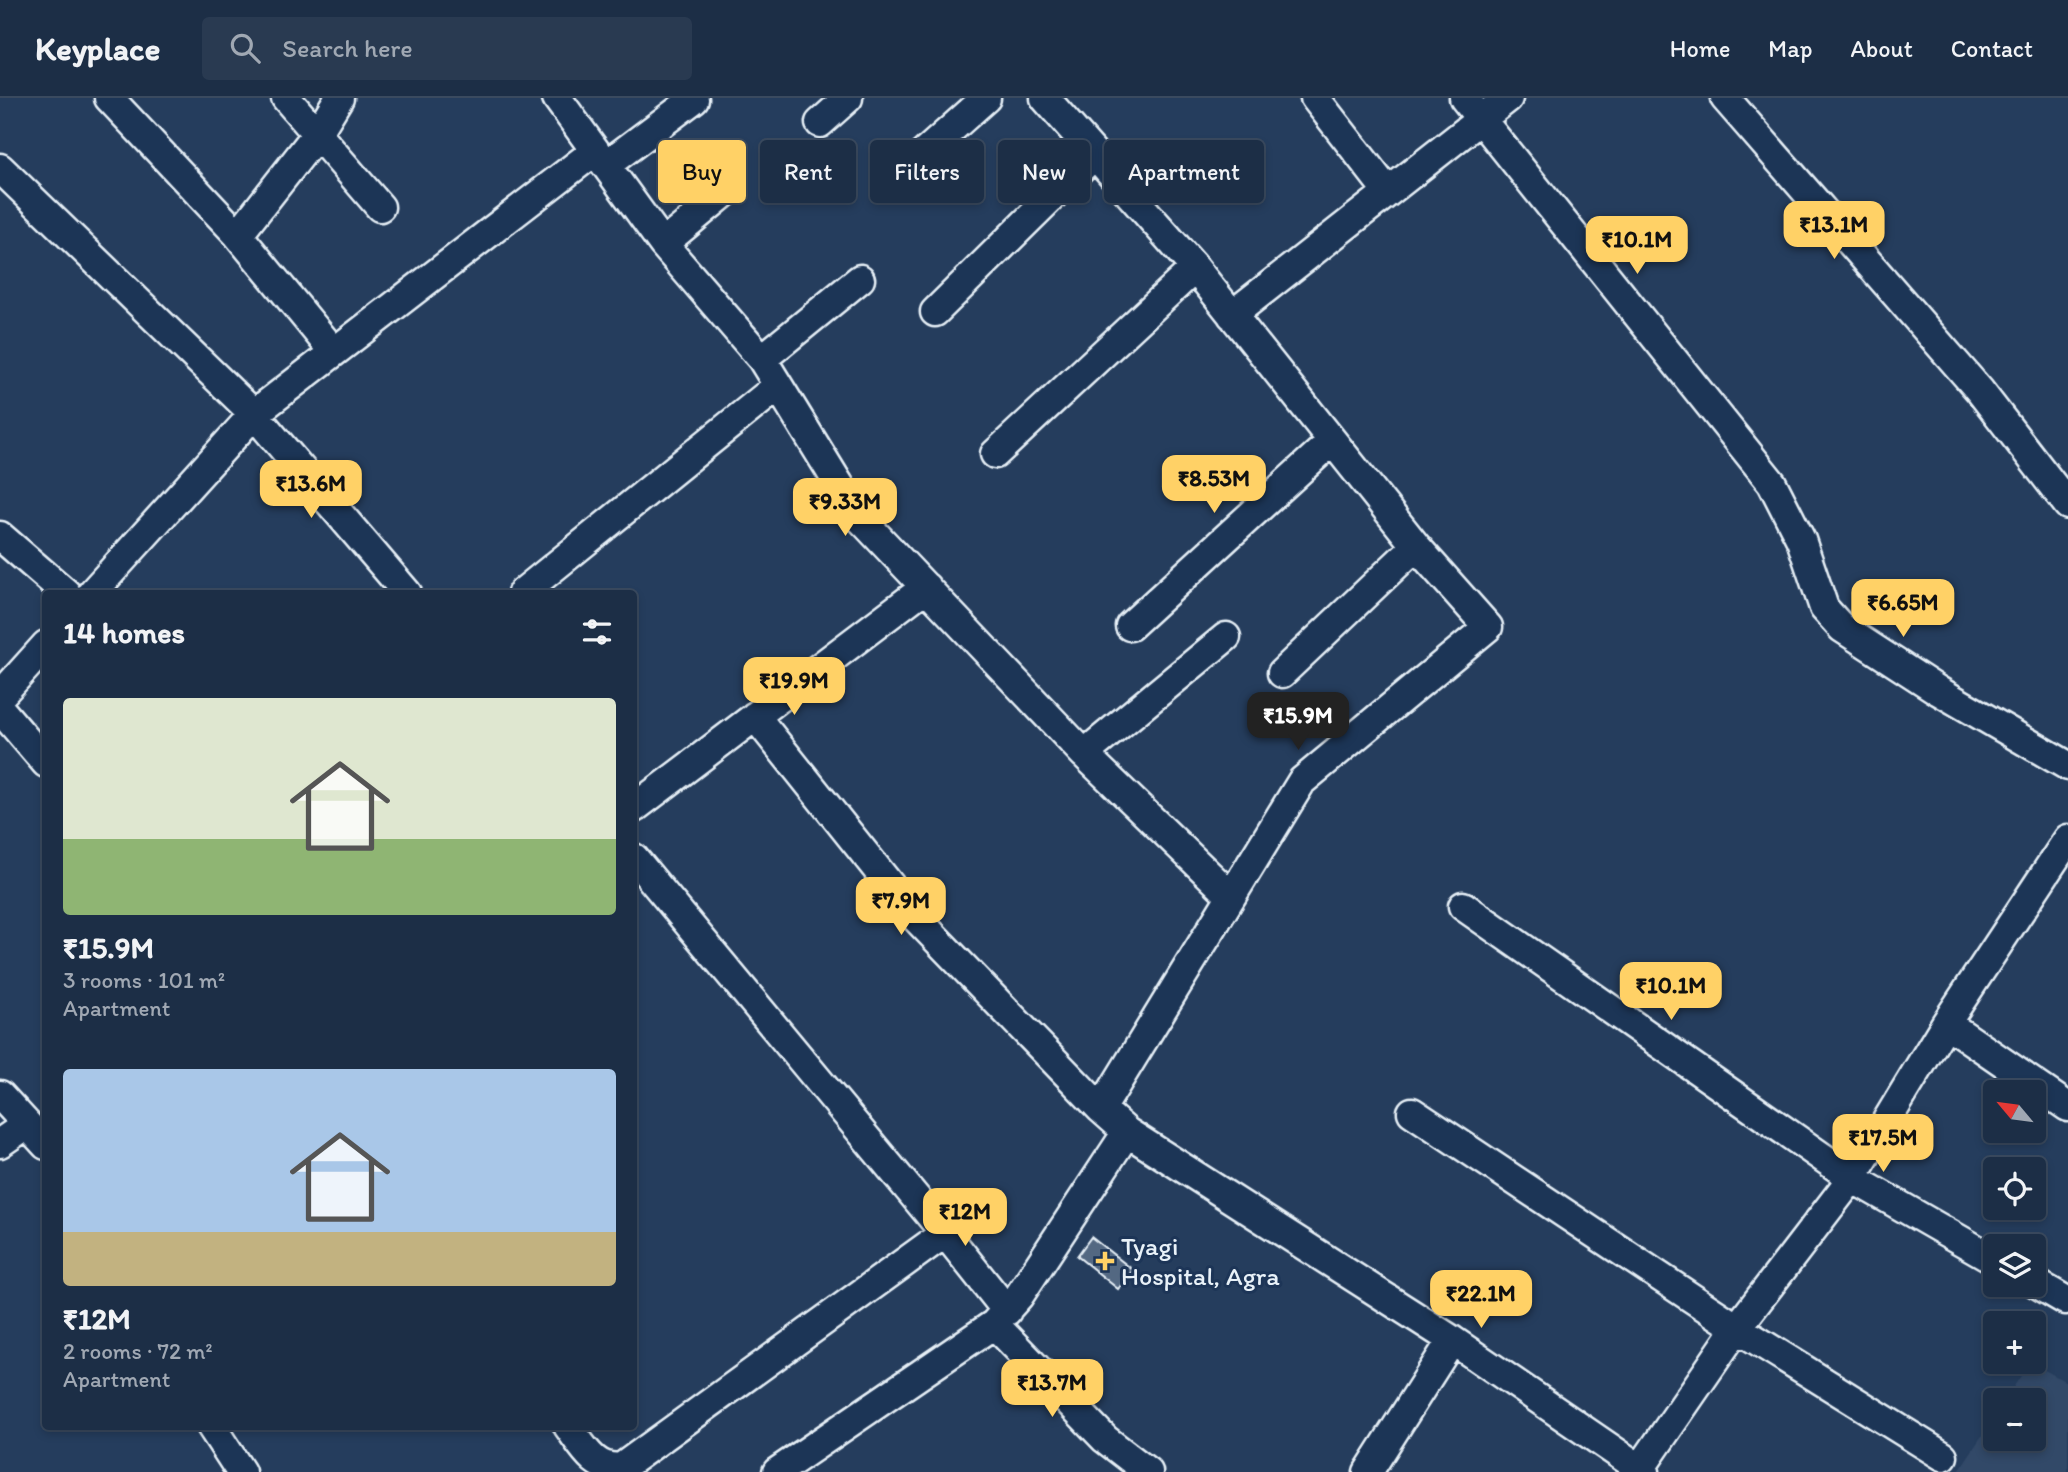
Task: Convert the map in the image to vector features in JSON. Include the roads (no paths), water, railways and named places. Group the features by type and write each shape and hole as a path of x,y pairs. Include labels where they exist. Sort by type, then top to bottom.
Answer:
{"street":[{"path":"109,98 238,235 334,352"},
{"path":"286,98 380,207"},
{"path":"238,235 317,134 339,98"},
{"path":"557,98 663,244 762,359 859,517 1084,754 1231,896"},
{"path":"820,123 848,98"},
{"path":"939,140 986,98"},
{"path":"1045,98 1093,156 1195,268 1416,546 1488,627 1302,781 1101,1109"},
{"path":"1315,98 1388,192"},
{"path":"1232,315 1388,192 1473,109 1508,98"},
{"path":"1725,98 1980,391 2068,505"},
{"path":"95,590 254,414 334,352 600,158 694,99"},
{"path":"1473,109 1772,483 1801,540 1824,608 1842,628 1939,691 2068,766"},
{"path":"935,312 1093,156"},
{"path":"0,169 254,414 404,590"},
{"path":"663,244 712,203"},
{"path":"995,454 1195,268"},
{"path":"762,359 860,279"},
{"path":"527,590 778,386"},
{"path":"1130,626 1332,440"},
{"path":"0,536 63,590"},
{"path":"1282,673 1416,546"},
{"path":"637,806 926,587"},
{"path":"1084,754 1226,637"},
{"path":"0,696 42,649"},
{"path":"0,709 42,758"},
{"path":"755,716 917,919 1101,1109 1127,1132 1452,1340 1643,1470 1737,1328 1852,1178 1946,1023 2068,839"},
{"path":"637,862 945,1233 1000,1317 1105,1439 1148,1472"},
{"path":"1463,906 1852,1178 1983,1253"},
{"path":"1946,1023 2068,1107"},
{"path":"0,1095 36,1135 0,1143"},
{"path":"1412,1112 1737,1328 1943,1456"},
{"path":"777,1472 1000,1317 1127,1132"},
{"path":"571,1430 596,1464 611,1471 622,1467 945,1233"},
{"path":"2046,1289 2064,1300"},
{"path":"1368,1472 1452,1340"},
{"path":"214,1430 242,1472"}],"place":[{"name":"Tyagi Hospital, Agra","path":"1105,1261"}]}
